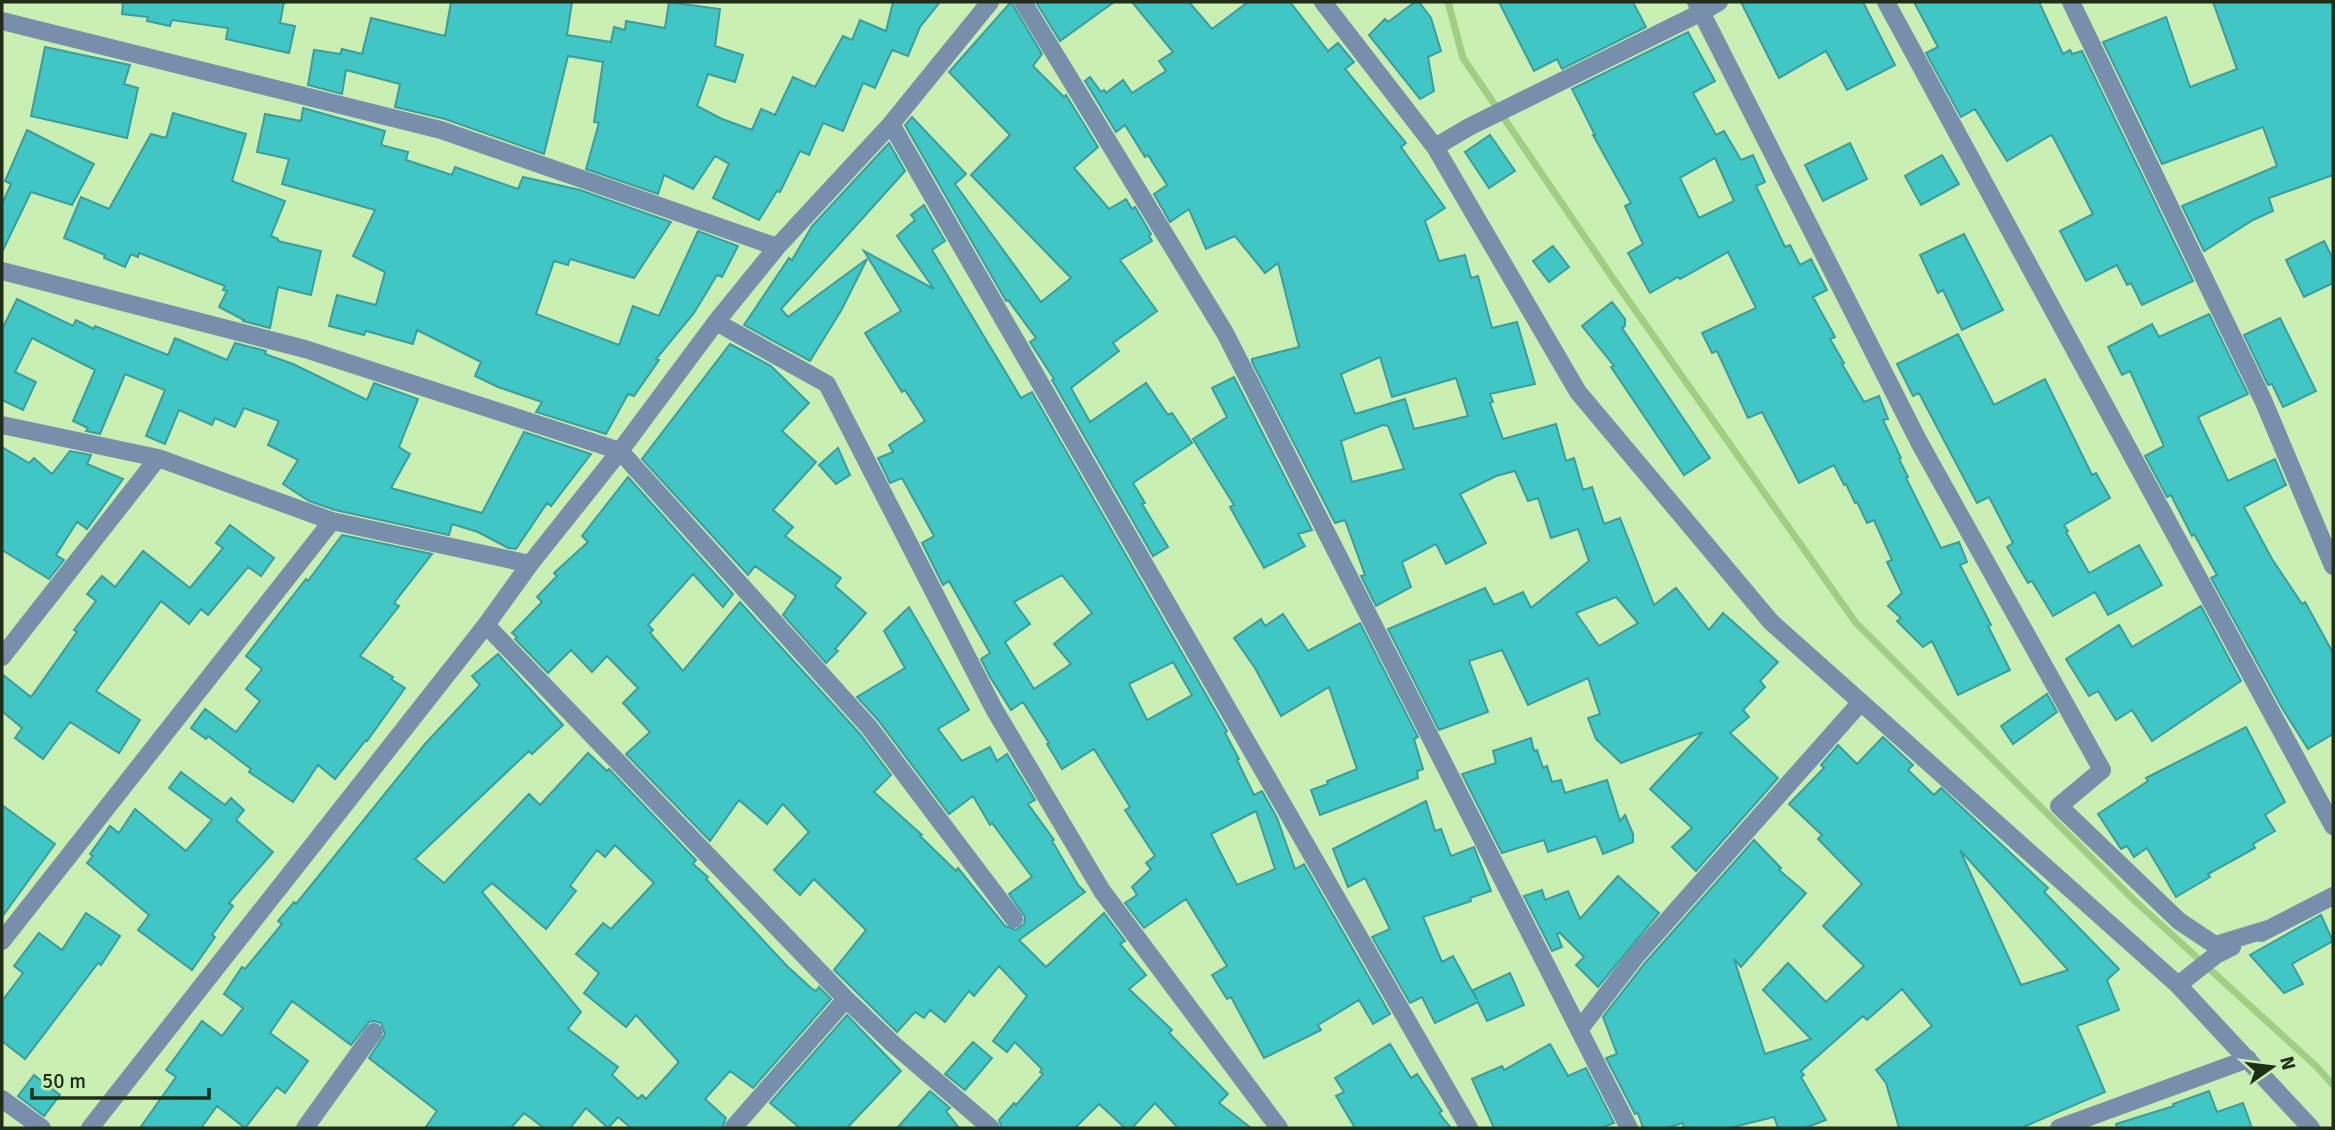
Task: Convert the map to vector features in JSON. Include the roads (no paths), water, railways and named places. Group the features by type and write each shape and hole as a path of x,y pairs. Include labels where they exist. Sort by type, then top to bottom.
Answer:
{"street":[{"path":"90,1128 486,625 716,322 777,247 891,124 990,2"},
{"path":"1023,2 1225,333 1629,1128"},
{"path":"1323,2 1435,147 1578,392 1771,622 2178,985 2311,1128"},
{"path":"1435,147 1699,7 1719,2"},
{"path":"1886,2 2333,826"},
{"path":"2071,2 2263,400 2333,566"},
{"path":"1699,7 1919,442 2102,769 2059,806 2179,921 2215,945 2271,928"},
{"path":"2,21 441,130 777,247"},
{"path":"891,124 1469,1128"},
{"path":"2,271 305,349 620,451 869,727 1014,919"},
{"path":"716,322 827,384 994,709 1102,891 1279,1128"},
{"path":"2,425 159,458 332,521 530,564"},
{"path":"2,657 159,458"},
{"path":"2,941 332,521"},
{"path":"486,625 846,999 892,1043 991,1128"},
{"path":"1579,1030 1636,956 1861,702"},
{"path":"2178,985 2216,955 2333,896"},
{"path":"733,1128 846,999"},
{"path":"305,1128 374,1031"},
{"path":"2059,1128 2248,1059"},
{"path":"2,1099 42,1128"}],"waterway":[{"path":"1448,2 1463,58 1614,280 1856,623 2135,901 2316,1066 2333,1085"}]}
